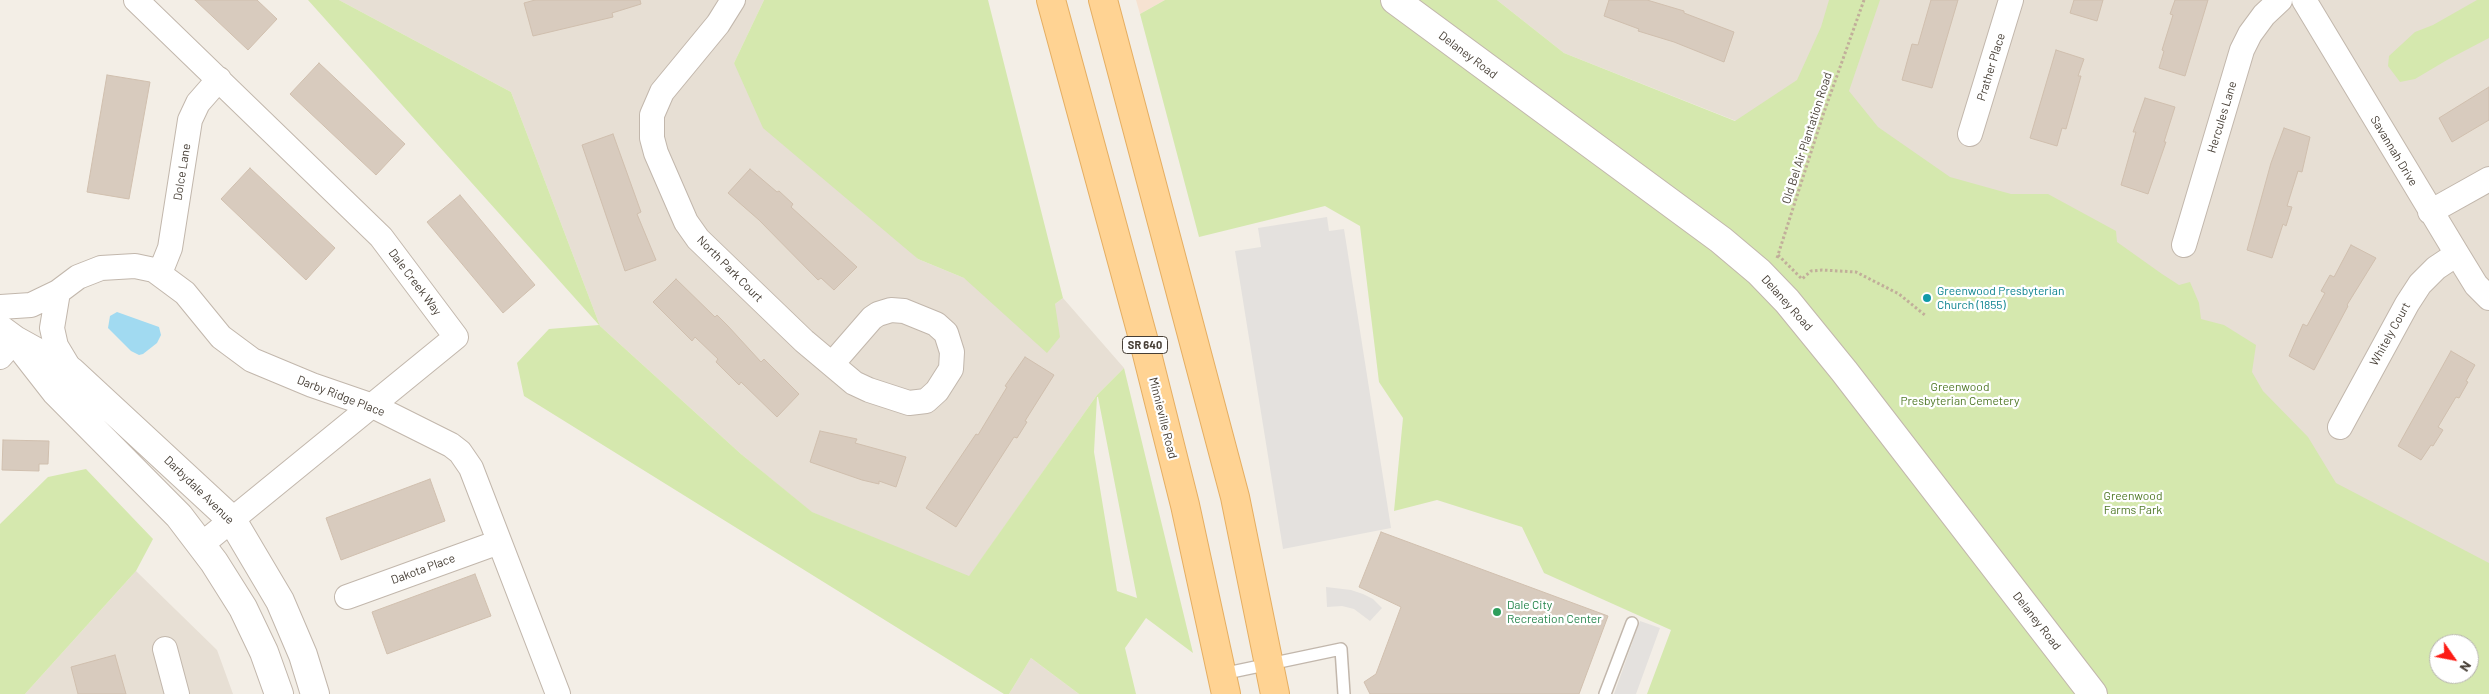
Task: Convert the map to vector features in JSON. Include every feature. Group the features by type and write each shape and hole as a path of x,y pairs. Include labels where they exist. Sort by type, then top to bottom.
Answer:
{"main road":[{"name":"Minnieville Road","path":"1050,0 1143,338 1185,505 1224,684"},
{"path":"1103,0 1210,397 1235,497 1276,694"}],"street":[{"name":"Dale Creek Way","path":"136,0 381,237 456,337 201,546"},
{"name":"North Park Court","path":"734,0 718,24 657,100 651,124 656,153 680,208 698,238 804,341 854,383 869,390 915,404 926,401 937,391 951,369 952,352 946,334 936,324 904,311 892,310 872,318 832,364"},
{"name":"Delaney Road","path":"1395,0 1721,240 1768,282 1787,301 1844,371 2093,694"},
{"name":"Prather Place","path":"1970,134 2011,0"},
{"name":"Hercules Lane","path":"2184,245 2242,50 2250,34 2264,15 2280,0"},
{"name":"Savannah Drive","path":"2304,0 2456,254 2476,285 2489,298"},
{"name":"Dolce Lane","path":"160,273 170,248 190,120 198,103 219,79"},
{"path":"2430,212 2489,179"},
{"name":"Whitely Court","path":"2340,426 2406,304 2420,284 2436,268 2456,254"},
{"name":"Darby Ridge Place","path":"0,307 31,305 58,292 78,277 101,268 135,266 160,273 191,298 221,337 246,356 312,385 373,406 419,431 443,440 460,452 471,468 558,694"},
{"path":"58,292 52,328 56,346 71,371"},
{"name":"Darbydale Avenue","path":"5,342 71,371 232,520 280,600 315,694"},
{"name":"Darbydale Avenue","path":"5,342 158,493 201,546 243,608 264,652 280,694"},
{"name":"Dakota Place","path":"347,597 499,542"},
{"path":"165,649 177,694"}],"lane":[{"path":"1605,694 1632,623"},
{"path":"1224,684 1269,664 1341,649 1344,694"}],"path":[{"name":"Old Bel Air Plantation Road","path":"1768,282 1820,123 1864,0"},
{"path":"1778,255 1802,279 1812,271 1856,272 1899,294 1926,316"}],"shaded area":[{"path":"339,0 764,0 734,63 918,259 964,278 1055,304 1063,298 1124,368 1097,395 969,577 811,512 741,454 600,326 511,92"},
{"path":"1136,0 1165,0 1140,14"},
{"path":"1497,0 2489,0 2489,590 1865,172 1564,53"},
{"path":"1327,217 1329,231 1344,229 1391,528 1283,549 1235,251 1261,247 1258,228"},
{"path":"136,571 217,650 233,694 25,694"},
{"path":"1326,587 1351,590 1363,594 1373,599 1382,608 1370,621 1354,609 1342,606 1327,607"},
{"path":"1640,621 1660,628 1636,694 1614,694"},
{"path":"1031,658 1079,694 1009,694"}],"green space":[{"path":"308,0 339,0 511,92 600,326 741,454 812,512 969,576 1097,395 1124,368 1193,653 1146,618 1125,648 1136,694 1079,694 1031,658 1009,694 1004,694 524,396 517,363 549,329 599,325","holes":["1098,397 1137,598 1117,591 1094,452"]},
{"path":"764,0 988,0 1063,298 1055,304 1060,337 1047,353 964,278 918,259 763,128 734,63"},
{"path":"1165,0 1497,0 1564,53 1735,121 1797,80 1821,27 1829,0 1880,0 1849,91 1878,127 1950,177 2011,194 2048,194 2116,231 2117,242 2179,285 2190,282 2199,303 2201,319 2224,325 2256,345 2252,372 2263,391 2308,437 2336,483 2489,563 2489,694 1647,694 1671,630 1544,573 1522,527 1437,500 1394,511 1403,418 1379,382 1360,226 1325,206 1199,237 1140,14"},
{"path":"2477,0 2489,0 2489,38 2415,79 2400,82 2388,66 2389,56 2415,32 2433,25"},
{"path":"86,469 153,539 136,571 25,694 0,694 0,524 48,477"}],"water":[{"path":"117,312 159,327 161,335 157,343 143,354 139,355 131,351 108,328 110,316"}],"building":[{"path":"195,0 257,0 277,19 248,50"},
{"path":"535,0 640,0 641,4 612,13 613,17 533,36 524,3"},
{"path":"1609,0 1647,0 1684,11 1684,13 1734,32 1724,62 1674,42 1638,31 1639,29 1604,16"},
{"path":"1931,0 1958,0 1932,88 1902,80 1912,44 1918,45"},
{"path":"2074,0 2103,0 2097,21 2070,13"},
{"path":"2175,0 2208,0 2185,76 2159,68 2164,51 2162,50 2173,15 2170,14"},
{"path":"2056,50 2084,59 2078,76 2081,76 2066,129 2062,128 2057,146 2030,138"},
{"path":"319,63 405,144 376,175 290,94"},
{"path":"107,75 150,82 129,199 87,192"},
{"path":"2489,87 2489,120 2452,142 2439,118"},
{"path":"2145,98 2175,107 2164,142 2166,142 2148,194 2121,185 2136,132 2133,132"},
{"path":"2284,128 2310,137 2302,172 2298,171 2287,206 2292,207 2286,226 2283,224 2272,258 2247,250 2271,163"},
{"path":"613,134 641,212 637,214 656,260 625,271 582,145"},
{"path":"250,168 335,248 306,280 221,199"},
{"path":"750,169 777,192 779,191 793,204 791,207 857,267 834,290 821,278 818,280 759,220 728,193"},
{"path":"460,195 535,285 503,313 427,222"},
{"path":"2351,245 2376,258 2347,305 2314,370 2289,356 2303,324 2307,326 2325,293 2321,291 2330,275 2334,277"},
{"path":"676,279 715,317 717,315 761,362 764,359 799,394 777,417 741,382 739,385 716,362 718,359 695,337 692,341 653,302"},
{"path":"2451,351 2475,365 2459,398 2456,397 2438,427 2443,430 2421,460 2398,446"},
{"path":"1025,357 1054,375 1025,421 1027,422 1017,438 1014,437 956,527 926,508 976,434 978,435 1007,387 1005,386"},
{"path":"820,431 857,439 855,443 906,457 896,487 879,481 879,484 862,480 810,462"},
{"path":"3,440 49,441 48,464 39,464 39,471 2,470"},
{"path":"430,479 445,521 341,560 326,518"},
{"name":"Dale City Recreation Center","path":"1381,532 1608,616 1579,694 1370,694 1364,682 1376,674 1401,607 1359,587"},
{"path":"475,574 491,616 387,654 372,612"},
{"path":"115,655 126,694 78,694 71,667"}],"place":[{"name":"Greenwood Presbyterian Church (1855)","path":"1927,298"},
{"name":"Dale City Recreation Center","path":"1497,612"}],"park label":[{"name":"Greenwood Presbyterian Cemetery","path":"1960,394"},
{"name":"Greenwood Farms Park","path":"2133,503"}]}
